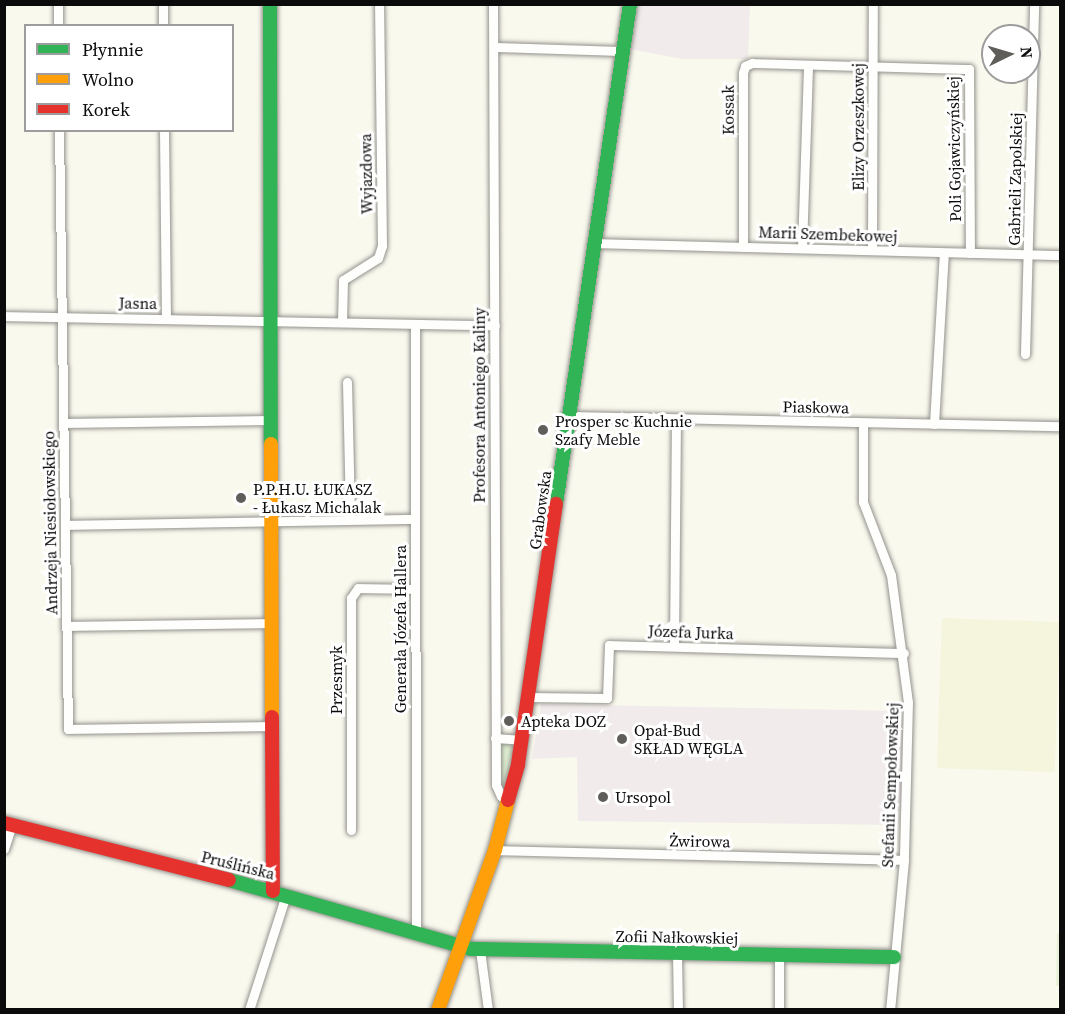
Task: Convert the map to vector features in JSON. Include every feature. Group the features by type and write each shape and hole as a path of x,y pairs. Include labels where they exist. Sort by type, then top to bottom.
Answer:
{"street":[{"path":"58,4 58,24"},
{"path":"163,4 163,24"},
{"path":"249,1010 280,893 271,726 270,4"},
{"name":"Wyjazdowa","path":"342,322 343,280 378,258 382,246 379,4"},
{"name":"Profesora Antoniego Kaliny","path":"493,4 495,738 496,785 501,796 509,800"},
{"name":"Grabowska","path":"438,1010 495,850 522,740 630,4"},
{"name":"Elizy Orzeszkowej","path":"872,250 873,4"},
{"name":"Gabrieli Zapolskiej","path":"1025,354 1034,4"},
{"path":"494,47 624,51"},
{"path":"802,248 808,65"},
{"name":"Kossak","path":"742,247 745,66 873,67"},
{"name":"Poli Gojawiczyńskiej","path":"873,67 969,69 970,253"},
{"name":"Andrzeja Niesiołowskiego","path":"59,132 68,729 271,726"},
{"path":"164,132 166,319"},
{"name":"Marii Szembekowej","path":"596,243 1060,255"},
{"path":"934,424 944,253"},
{"name":"Jasna","path":"4,315 495,325"},
{"name":"Generała Józefa Hallera","path":"415,324 416,934"},
{"path":"348,382 350,519"},
{"name":"Piaskowa","path":"570,416 676,420 1060,426"},
{"path":"63,423 270,420"},
{"path":"674,646 676,420"},
{"name":"Stefanii Sempołowskiej","path":"863,423 862,501 891,575 904,653 909,752 904,860 890,1010"},
{"path":"65,525 415,519"},
{"name":"Przesmyk","path":"351,830 351,598 358,588 415,589"},
{"path":"66,626 271,623"},
{"name":"Józefa Jurka","path":"529,697 607,698 609,645 904,653"},
{"path":"495,738 522,740"},
{"path":"4,849 8,824"},
{"name":"Pruślińska","path":"8,824 280,893 461,947"},
{"name":"Żwirowa","path":"495,850 904,860"},
{"name":"Zofii Nałkowskiej","path":"461,947 480,950 894,957"},
{"path":"480,950 488,1010"},
{"path":"677,954 678,1010"},
{"path":"779,954 779,1010"}],"shaded area":[{"path":"635,5 750,5 748,59 682,59 630,49"},
{"path":"541,704 901,711 904,758 899,825 578,821 577,757 532,759"}],"green space":[{"path":"942,618 1060,622 1055,772 937,768"},
{"path":"503,743 515,747 505,787 500,784 500,746"},
{"path":"1057,933 1060,933 1060,986 1056,986"}],"traffic: fast":[{"path":"270,4 271,444"},
{"path":"556,504 630,4"},
{"path":"229,880 471,949 894,957"}],"traffic: slow":[{"path":"271,444 272,717"},
{"path":"438,1010 495,850 508,800"}],"traffic: jam":[{"path":"508,800 518,764 556,504"},
{"path":"272,717 273,891"},
{"path":"4,823 229,880"}],"place":[{"name":"Prosper sc Kuchnie Szafy Meble","path":"543,430"},
{"name":"P.P.H.U. ŁUKASZ - Łukasz Michalak","path":"241,498"},
{"name":"Apteka DOZ","path":"509,721"},
{"name":"Opał-Bud SKŁAD WĘGLA","path":"622,739"},
{"name":"Ursopol","path":"603,797"}]}
